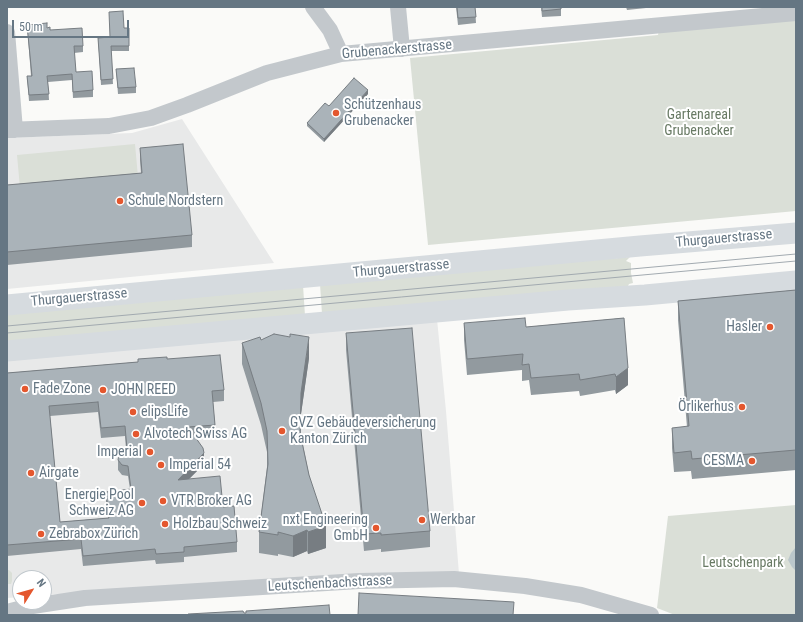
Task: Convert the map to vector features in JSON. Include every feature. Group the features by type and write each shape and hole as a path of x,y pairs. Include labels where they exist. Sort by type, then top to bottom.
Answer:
{"main road":[{"name":"Thurgauerstrasse","path":"7,305 796,233"},
{"path":"7,350 796,281"}],"street":[{"path":"313,7 330,30 341,54"},
{"path":"398,7 402,49"},
{"name":"Grubenackerstrasse","path":"11,130 109,126 151,118 267,73 341,54 792,11"},
{"path":"7,32 11,130"},
{"name":"Leutschenbachstrasse","path":"7,612 26,606 85,598 359,581 454,579 525,586 568,593 651,615"}],"shaded area":[{"name":"Schule Nordstern","path":"182,119 274,263 7,289 7,138 132,133"},
{"path":"437,319 459,574 52,595 52,570 12,570 12,598 7,598 7,357"},
{"path":"796,547 796,571 788,560"}],"green space":[{"name":"Gartenareal Grubenacker","path":"796,18 796,211 428,245 410,58 658,35 659,30"},
{"path":"135,144 138,177 20,188 17,155"},
{"path":"630,257 626,261 631,263 633,283 629,284 628,286 322,314 320,284"},
{"path":"303,285 305,316 7,343 7,312"},
{"name":"Leutschenpark","path":"796,505 796,615 675,615 657,608 668,516"},
{"path":"7,570 9,570 12,573 12,581 11,584 7,584"}],"building":[{"path":"457,7 475,7 476,17 458,18"},
{"path":"542,7 561,7 561,9 542,11"},
{"path":"123,11 124,28 129,28 129,46 111,46 113,79 101,80 98,38 110,37 109,12"},
{"path":"47,23 47,28 50,27 50,30 82,28 83,46 74,46 76,72 92,71 93,90 73,92 72,74 47,76 49,94 29,95 27,76 32,76 27,25"},
{"path":"134,68 136,87 118,88 116,69"},
{"name":"Schützenhaus Grubenacker","path":"354,78 368,90 324,139 307,123 325,103 329,106"},
{"name":"Schule Nordstern","path":"183,144 192,235 7,252 7,185 142,173 140,148"},
{"name":"Örlikerhus","path":"796,290 796,450 692,459 691,451 674,453 672,428 689,426 678,301"},
{"path":"525,318 526,327 624,318 628,368 616,377 615,374 580,380 579,374 531,378 529,364 522,365 523,354 467,359 464,323"},
{"path":"412,328 430,531 381,535 381,533 364,534 346,333"},
{"path":"274,334 290,337 290,334 309,337 301,393 300,433 309,475 326,526 308,532 307,530 293,536 278,532 278,535 259,532 268,464 267,431 261,403 242,343 260,337 261,340"},
{"path":"220,355 224,390 212,391 215,425 188,427 203,448 204,453 178,480 220,476 223,507 234,506 237,542 184,547 184,552 156,554 155,549 83,556 81,539 7,545 7,373 138,362 138,359 167,357 167,359","holes":["98,402 101,428 125,426 127,449 119,454 118,460 122,465 128,466 131,489 106,492 109,518 60,522 49,406"]},
{"path":"359,593 514,602 513,615 358,615"},
{"path":"329,605 330,615 188,615 243,611 246,613 246,611"}],"tram line":[{"path":"7,326 796,254"},
{"path":"7,333 796,261"}],"place":[{"name":"Schützenhaus Grubenacker","path":"336,113"},
{"name":"Schule Nordstern","path":"120,201"},
{"name":"Hasler","path":"770,327"},
{"name":"Fade Zone","path":"25,389"},
{"name":"JOHN REED","path":"103,390"},
{"name":"Örlikerhus","path":"742,407"},
{"name":"elipsLife","path":"133,412"},
{"name":"GVZ Gebäudeversicherung Kanton Zürich","path":"282,431"},
{"name":"Alvotech Swiss AG","path":"136,434"},
{"name":"Imperial","path":"150,452"},
{"name":"CESMA","path":"752,461"},
{"name":"Imperial 54","path":"161,465"},
{"name":"Airgate","path":"31,473"},
{"name":"VTR Broker AG","path":"163,501"},
{"name":"Energie Pool Schweiz AG","path":"142,503"},
{"name":"Werkbar","path":"422,520"},
{"name":"Holzbau Schweiz","path":"165,524"},
{"name":"nxt Engineering GmbH","path":"376,528"},
{"name":"Zebrabox Zürich","path":"41,534"}]}
